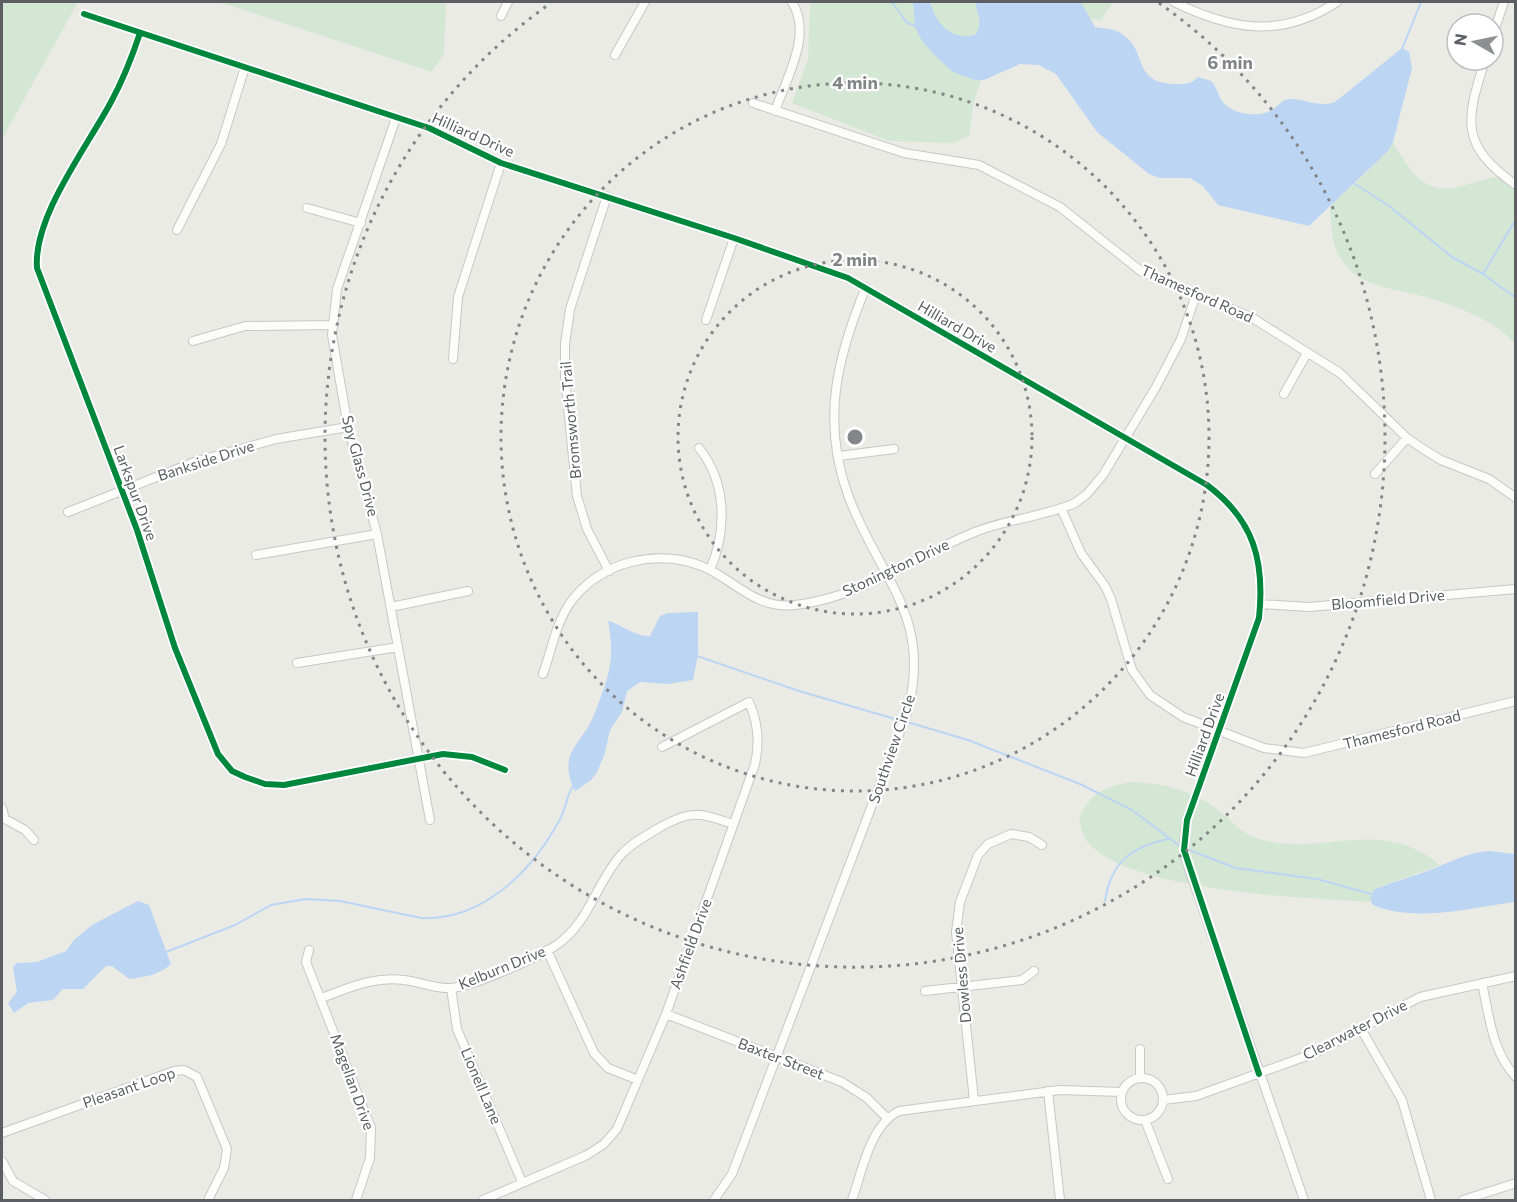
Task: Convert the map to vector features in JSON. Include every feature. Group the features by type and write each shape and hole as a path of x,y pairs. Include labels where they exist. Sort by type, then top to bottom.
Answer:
{"street":[{"path":"501,16 508,2"},
{"path":"615,55 645,2"},
{"path":"775,111 796,54 800,35 792,2"},
{"path":"1178,2 1217,21 1240,26 1264,27 1310,16 1337,2"},
{"name":"Hilliard Drive","path":"84,14 440,132 501,163 829,270 866,287 1207,485 1235,508 1257,555 1262,583 1259,618 1187,820 1184,850 1304,1200"},
{"name":"Larkspur Drive","path":"140,33 131,62 112,100 45,219 37,248 39,278 122,491 205,725 218,754 232,771 265,784 284,785 458,754 505,770"},
{"path":"177,230 221,144 245,67"},
{"path":"1481,72 1470,106 1472,132 1484,159 1515,185"},
{"name":"Thamesford Road","path":"753,103 904,153 979,165 1060,207 1142,272 1251,317 1354,384 1407,438 1441,460 1498,483 1515,498"},
{"name":"Spy Glass Drive","path":"396,118 338,290 333,344 348,427 377,534 430,820"},
{"path":"453,359 453,327 458,297 501,163"},
{"name":"Bromsworth Trail","path":"607,196 570,309 565,344 565,378 578,496 587,529 609,571"},
{"path":"307,208 361,223"},
{"path":"706,320 734,238"},
{"name":"Southview Circle","path":"714,1200 732,1174 911,698 915,668 913,637 901,598 849,496 839,456 834,419 837,371 847,333 866,287"},
{"name":"Stonington Drive","path":"543,674 560,624 570,604 587,586 609,571 638,560 658,558 688,562 710,570 748,596 777,606 798,605 841,595 978,531 1061,508 1083,498 1094,487 1170,364 1196,295"},
{"path":"193,341 233,328 258,324 333,325"},
{"path":"1284,394 1307,353"},
{"name":"Bankside Drive","path":"68,512 221,454 276,439 348,427"},
{"path":"1375,474 1407,438"},
{"path":"699,448 714,473 722,519 721,540 710,570"},
{"path":"839,456 894,449"},
{"name":"Thamesford Road","path":"1061,508 1081,553 1105,586 1126,656 1141,683 1170,710 1220,732 1274,751 1304,753 1515,700"},
{"path":"256,555 377,534"},
{"name":"Bloomfield Drive","path":"1260,604 1310,607 1515,589"},
{"path":"391,607 468,591"},
{"path":"297,663 398,647"},
{"name":"Ashfield Drive","path":"483,1200 587,1155 604,1144 622,1120 666,1014 755,764 758,749 756,724 749,702 662,747"},
{"path":"2,808 5,819 26,830 34,840"},
{"name":"Kelburn Drive","path":"321,998 378,979 404,980 451,988 476,982 548,950 579,924 614,863 635,842 677,818 692,813 712,816 733,824"},
{"name":"Dowless Drive","path":"974,1100 956,932 957,917 978,855 988,844 1011,834 1029,837 1042,845"},
{"name":"Magellan Drive","path":"309,950 306,962 371,1128 370,1158 356,1200"},
{"path":"548,950 594,1053 608,1068 638,1080"},
{"path":"925,991 1022,980 1034,971"},
{"name":"Clearwater Drive","path":"1163,1100 1196,1096 1315,1053 1420,997 1515,976"},
{"path":"1482,983 1493,1035 1502,1058 1515,1077"},
{"name":"Lionell Lane","path":"451,988 457,1029 522,1182"},
{"name":"Baxter Street","path":"666,1014 855,1089 887,1118"},
{"path":"1361,1029 1401,1100 1431,1200"},
{"path":"1140,1048 1140,1078"},
{"name":"Pleasant Loop","path":"2,1133 174,1071 189,1071 197,1077 227,1149 224,1168 208,1200"},
{"path":"1140,1078 1150,1080 1158,1086 1163,1100 1158,1113 1145,1120 1131,1118 1125,1113 1120,1100 1122,1092 1129,1083 1140,1078"},
{"path":"852,1200 878,1130 887,1118 904,1109 1048,1091 1091,1089 1122,1092"},
{"path":"1048,1091 1060,1200"},
{"path":"1145,1120 1168,1179"},
{"path":"2,1161 13,1182 45,1200"},
{"path":"1463,1200 1515,1183"}],"green space":[{"path":"2,2 78,2 2,139"},
{"path":"219,2 446,2 444,54 432,72"},
{"path":"810,2 1113,2 1101,20 1079,17 988,60 974,101 969,136 954,143 889,141 792,103 808,59"},
{"path":"1393,142 1413,172 1421,180 1434,187 1459,187 1495,177 1506,178 1516,183 1515,343 1484,320 1460,309 1422,296 1371,283 1353,273 1341,259 1333,238 1330,206 1366,173"},
{"path":"1131,782 1165,786 1195,796 1216,808 1240,829 1256,838 1281,843 1304,844 1350,840 1395,842 1417,850 1440,865 1382,886 1370,899 1371,902 1262,894 1173,881 1134,870 1103,855 1084,837 1079,819 1093,797 1105,789"}],"water":[{"path":"913,2 929,2 938,21 947,30 958,35 970,36 976,34 980,21 976,2 1076,2 1082,4 1095,27 1115,30 1126,37 1137,52 1147,74 1153,79 1163,83 1177,84 1189,83 1198,77 1211,81 1226,105 1238,112 1251,114 1265,113 1287,99 1318,104 1335,102 1402,48 1409,52 1412,68 1393,142 1388,151 1309,226 1218,205 1203,186 1190,178 1160,178 1149,174 1097,132 1056,74 1039,65 1020,64 984,80 975,80 953,72 934,55 921,39 915,27"},
{"path":"698,612 698,655 693,680 668,684 640,682 627,691 622,712 610,730 605,753 597,772 591,780 575,791 568,767 573,749 594,715 607,680 611,658 608,621 638,634 650,636 660,616 668,613"},
{"path":"1489,851 1515,854 1515,902 1425,914 1390,910 1373,905 1370,899 1374,890 1380,887 1465,856"},
{"path":"138,901 149,905 171,964 157,973 129,979 112,966 106,966 83,989 63,989 53,1000 28,1003 14,1013 8,1003 17,992 13,967 17,963 37,962 66,951 74,940 92,925"}],"waterway":[{"path":"892,2 907,23 917,26"},
{"path":"1402,49 1421,2"},
{"path":"1352,182 1389,206 1452,257 1483,274 1516,298"},
{"path":"1483,274 1516,219"},
{"path":"697,656 799,691 902,721"},
{"path":"907,722 968,740 1080,784 1132,810 1181,847"},
{"path":"166,952 235,925 271,905 305,899 340,901 421,918 444,917 465,911 504,889 521,874 549,838 564,811 573,786"},
{"path":"1105,901 1112,876 1125,858 1143,847 1168,839"},
{"path":"1189,850 1236,868 1317,879 1371,894"}],"cycle path":[{"path":"84,14 429,128 501,163 734,238 848,278 1207,485 1223,498 1246,527 1253,543 1260,578 1259,618 1187,820 1184,850 1259,1074"},
{"path":"140,33 115,94 52,205 38,248 37,268 137,530 175,648 218,754 232,771 265,784 284,785 443,754 472,757 505,770"}]}
